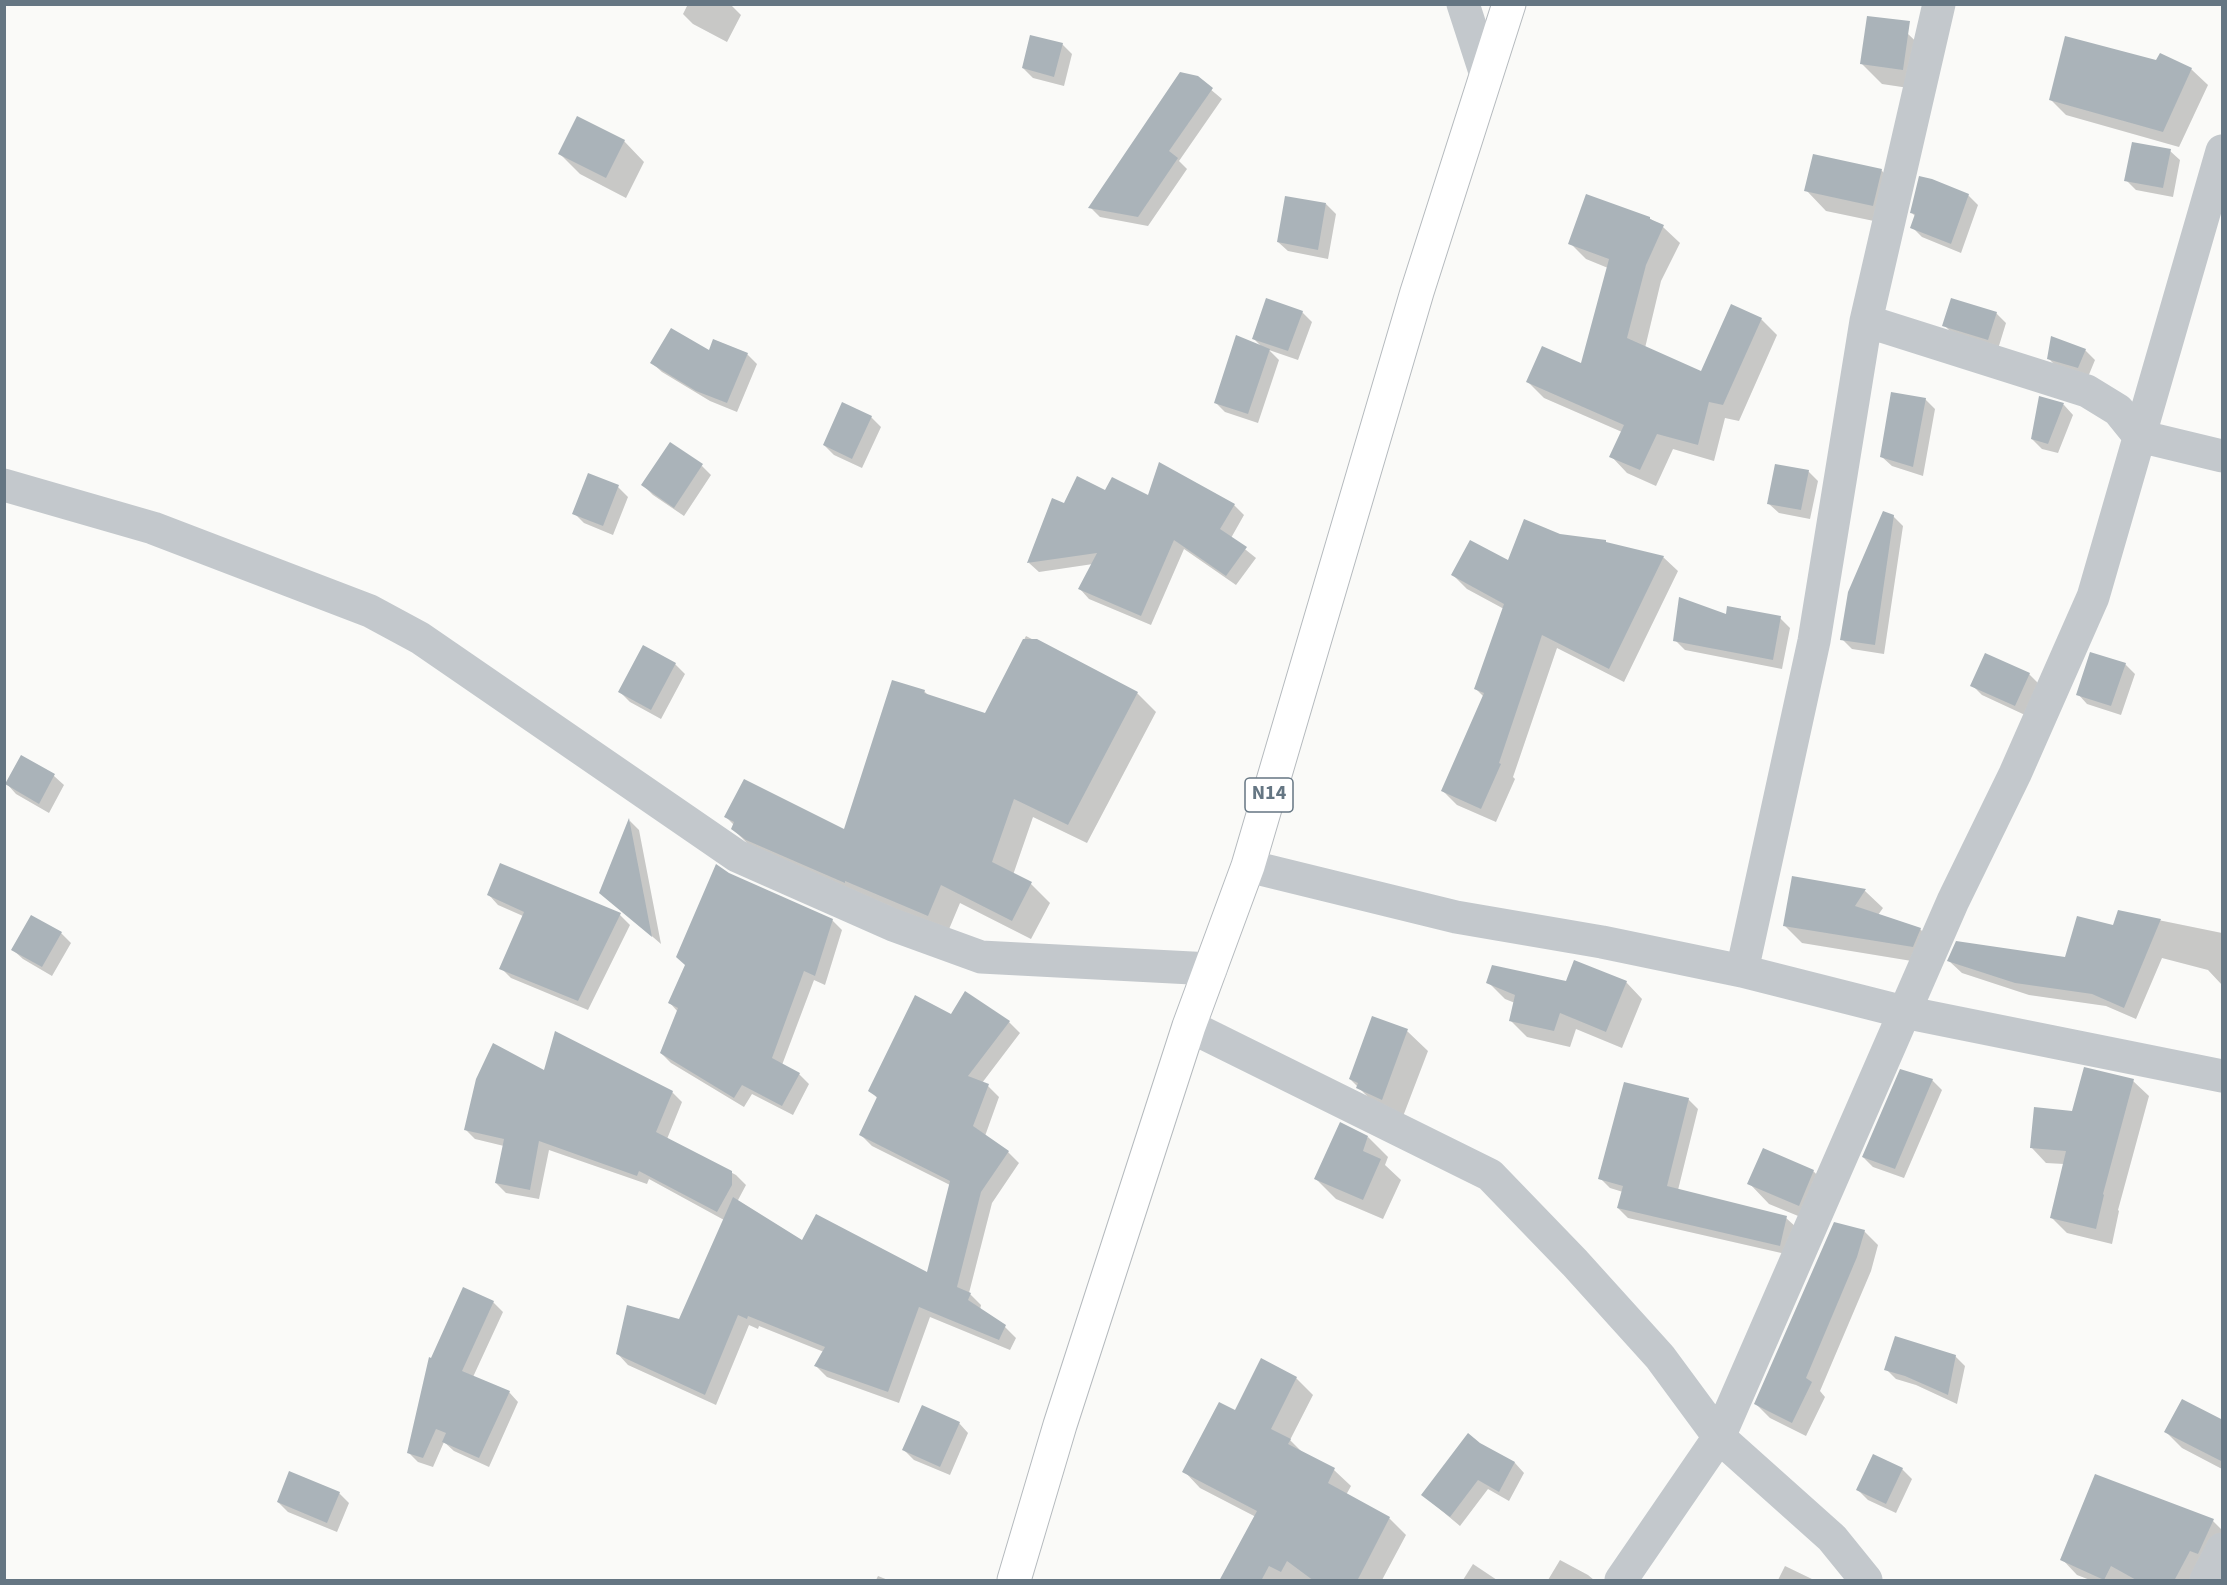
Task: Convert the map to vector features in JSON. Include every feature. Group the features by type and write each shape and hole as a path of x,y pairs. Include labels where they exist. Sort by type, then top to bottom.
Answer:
{"main road":[{"name":"N14","path":"1014,1581 1063,1414 1189,1026 1248,866 1417,292 1509,4"}],"street":[{"path":"1463,4 1486,75"},
{"path":"1742,971 1814,641 1866,321 1939,4"},
{"path":"1621,1581 1719,1437 1953,901 2015,774 2093,597 2223,151"},
{"path":"1866,321 2087,391 2118,410 2139,436 2223,456"},
{"path":"4,485 153,528 370,611 420,638 737,856 893,926 981,957 1211,969"},
{"path":"1248,866 1456,917 1602,942 1742,971 1904,1012 2223,1076"},
{"path":"1189,1026 1490,1175 1575,1263 1660,1357 1719,1437 1832,1538 1866,1581"},
{"path":"2206,1581 2223,1549"}],"building":[{"path":"1867,16 1910,21 1903,70 1860,64"},
{"path":"1030,35 1063,43 1054,77 1022,68"},
{"path":"2065,36 2156,60 2160,53 2192,68 2163,132 2049,100"},
{"path":"1180,72 1198,76 1213,88 1169,151 1178,158 1138,217 1088,208"},
{"path":"577,116 625,140 606,178 558,154"},
{"path":"2132,142 2171,149 2163,188 2124,181"},
{"path":"1813,154 1882,169 1873,206 1804,191"},
{"path":"1919,176 1969,194 1951,244 1910,228 1915,214 1910,213"},
{"path":"1586,194 1650,217 1664,225 1646,265 1627,338 1701,371 1731,304 1762,318 1723,405 1709,402 1698,445 1657,434 1640,470 1609,457 1624,425 1526,382 1542,346 1581,363 1609,259 1568,244"},
{"path":"1285,196 1326,203 1318,250 1277,242"},
{"path":"1266,298 1303,311 1288,351 1252,339"},
{"path":"1951,298 1997,312 1988,340 1942,326"},
{"path":"671,328 709,350 713,339 748,353 727,403 696,391 650,363"},
{"path":"1236,335 1270,349 1248,414 1214,403"},
{"path":"2051,336 2086,349 2078,368 2047,359"},
{"path":"1891,392 1926,398 1913,467 1880,457"},
{"path":"2039,396 2064,403 2048,444 2031,439"},
{"path":"842,402 872,416 852,459 823,445"},
{"path":"670,442 703,464 674,508 641,485"},
{"path":"1159,462 1235,504 1220,529 1247,547 1226,576 1174,540 1141,616 1078,589 1097,553 1027,563 1052,498 1064,503 1077,476 1105,490 1112,477 1148,495"},
{"path":"1775,464 1809,470 1801,510 1767,504"},
{"path":"588,473 619,485 603,526 572,514"},
{"path":"1883,511 1894,515 1875,645 1840,640 1848,592"},
{"path":"1524,519 1560,534 1606,540 1606,542 1664,556 1609,669 1542,635 1499,763 1501,764 1481,809 1441,791 1484,693 1474,689 1504,604 1451,575 1470,540 1508,560"},
{"path":"1679,597 1726,614 1727,606 1781,616 1773,660 1673,641"},
{"path":"1023,639 1037,639 1138,692 1068,825 1014,799 992,862 1032,882 1012,921 941,885 928,916 746,840 731,829 734,822 724,817 744,779 844,829 892,680 985,713"},
{"path":"643,645 676,663 651,710 618,692"},
{"path":"2090,652 2126,663 2111,706 2076,695"},
{"path":"1985,653 2030,673 2015,706 1970,686"},
{"path":"21,755 55,774 39,804 5,784"},
{"path":"629,818 652,937 599,893"},
{"path":"500,863 621,913 578,1001 499,969 524,912 487,895"},
{"path":"716,864 729,873 833,919 815,976 804,971 772,1058 800,1073 782,1106 742,1085 734,1098 660,1053 678,1008 668,1003 685,965 676,957"},
{"path":"1792,876 1866,889 1855,906 1921,928 1913,947 1783,926"},
{"path":"2118,910 2161,919 2124,1008 2092,994 2015,983 1947,961 1956,941 2065,957 2077,916 2113,925"},
{"path":"31,915 62,932 42,967 11,950"},
{"path":"1574,960 1627,981 1606,1032 1560,1013 1554,1031 1509,1021 1515,995 1486,983 1492,965 1566,981"},
{"path":"965,991 1010,1021 968,1076 989,1084 973,1126 1009,1151 981,1192 957,1287 971,1293 968,1300 1006,1325 999,1340 919,1307 888,1392 814,1366 825,1347 748,1316 747,1319 738,1315 705,1395 616,1354 627,1305 679,1319 733,1197 802,1240 816,1214 927,1272 950,1181 859,1135 877,1097 868,1091 915,995 951,1014"},
{"path":"1372,1016 1408,1029 1382,1100 1356,1088 1358,1083 1349,1079"},
{"path":"555,1031 673,1091 656,1132 732,1171 732,1185 717,1212 639,1171 637,1176 539,1141 530,1190 495,1183 504,1139 464,1130 476,1079 493,1043 544,1070"},
{"path":"2084,1067 2134,1079 2103,1194 2096,1229 2050,1218 2066,1151 2030,1148 2034,1107 2072,1111"},
{"path":"1900,1069 1933,1079 1895,1169 1862,1157"},
{"path":"1624,1082 1689,1098 1667,1186 1787,1216 1780,1246 1617,1208 1623,1186 1598,1179"},
{"path":"1340,1122 1368,1136 1363,1151 1381,1159 1363,1200 1314,1179"},
{"path":"1763,1148 1814,1170 1799,1206 1747,1184"},
{"path":"1834,1222 1865,1230 1857,1257 1806,1378 1812,1382 1792,1423 1754,1404"},
{"path":"463,1287 494,1301 462,1371 510,1391 479,1458 442,1442 446,1433 436,1429 423,1458 407,1453 429,1357 431,1358"},
{"path":"1895,1336 1956,1355 1948,1395 1905,1376 1884,1370"},
{"path":"1261,1358 1297,1377 1271,1429 1291,1439 1288,1444 1335,1468 1328,1483 1390,1517 1357,1581 1314,1581 1287,1561 1281,1572 1269,1566 1261,1581 1219,1581 1257,1511 1182,1472 1219,1402 1235,1410"},
{"path":"2182,1399 2223,1420 2223,1462 2164,1432"},
{"path":"922,1405 960,1422 940,1467 902,1450"},
{"path":"1468,1433 1480,1443 1515,1462 1499,1492 1478,1480 1450,1517 1421,1495"},
{"path":"1873,1454 1903,1468 1886,1504 1856,1490"},
{"path":"289,1471 340,1492 327,1523 277,1502"},
{"path":"2095,1474 2214,1519 2198,1554 2190,1551 2174,1581 2138,1581 2111,1566 2104,1580 2060,1560"}]}
